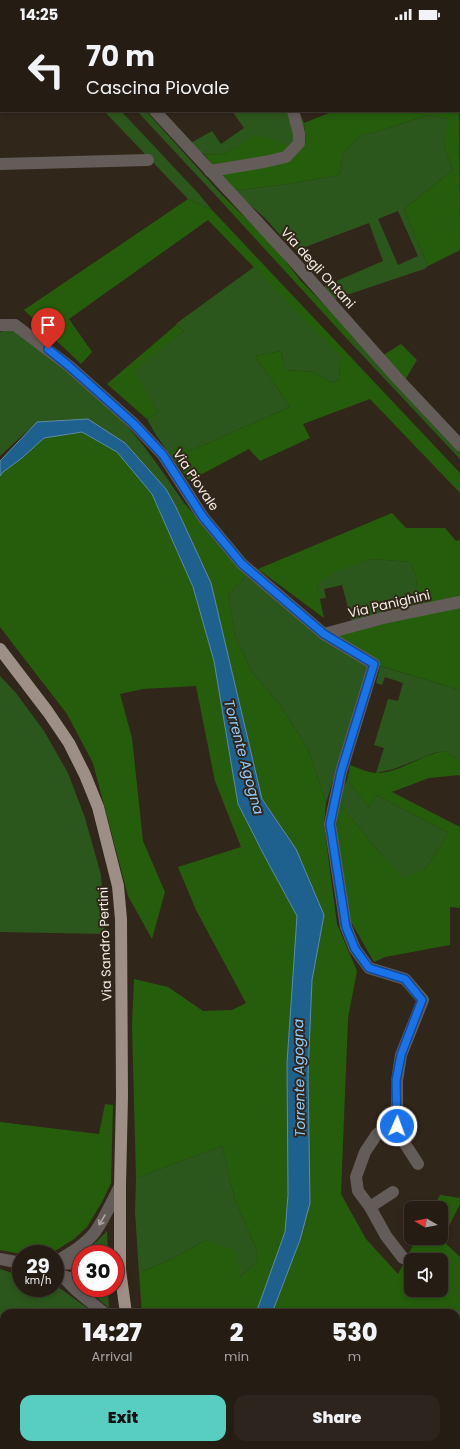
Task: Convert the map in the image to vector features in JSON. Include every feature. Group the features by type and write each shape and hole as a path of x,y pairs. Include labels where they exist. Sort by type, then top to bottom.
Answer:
{"main road":[{"name":"Via Sandro Pertini","path":"0,649 48,712 69,743 85,775 98,807 118,886 121,919 122,1089 118,1245"},
{"name":"Via Sandro Pertini","path":"122,1297 125,1309"}],"street":[{"name":"Via degli Ontani","path":"156,112 290,257 398,379 460,445"},
{"path":"210,171 286,157 299,143 299,134 293,112"},
{"path":"0,164 148,160"},
{"name":"Via Piovale","path":"0,325 15,325 69,366 134,424 163,455 203,517 242,564 324,634 374,664 341,772 330,824 346,927 355,949 369,968 405,979 422,1000 401,1055 396,1081 397,1126"},
{"name":"Via Panighini","path":"324,634 387,617 460,602"},
{"path":"403,1258 386,1236 370,1208 358,1191 356,1177 365,1152 377,1134 385,1128 397,1126 398,1133 418,1164"},
{"path":"64,1257 80,1247 94,1233 120,1186"},
{"path":"370,1208 393,1192"},
{"path":"0,1259 12,1261"},
{"path":"64,1279 99,1309"}],"green space":[{"path":"105,112 122,112 212,210 188,199"},
{"path":"138,112 147,112 222,195 219,199"},
{"path":"233,112 299,112 304,123 306,142 302,145 288,146 269,138 235,148 221,155 204,154 195,150 189,144 212,131 221,144 244,128"},
{"path":"332,112 459,112 460,250 428,266 404,209 453,170 444,147 448,119 428,115 362,135 343,153 339,175 288,184 233,191 204,154 221,155 253,136 270,138 288,146 297,147 306,142 304,123"},
{"path":"428,115 449,119 444,147 453,170 404,209 428,266 424,269 332,300 325,291 325,286 383,261 369,223 297,250 290,246 264,217 233,191 288,184 339,175 343,153 362,135","holes":["398,211 418,256 398,265 378,219"]},
{"path":"222,195 275,247 300,280 345,326 352,336 349,341 219,199"},
{"path":"188,199 212,210 460,473 460,493 370,399 303,424 310,438 260,461 249,449 189,481 169,453 181,444 190,451 290,407 255,356 281,351 285,370 313,372 333,383 340,379 339,363 343,359 208,220 69,319 92,352 81,364 24,310"},
{"path":"254,267 344,359 339,363 340,379 333,383 313,372 285,370 281,351 255,356 290,407 190,451 181,444 169,453 147,419 158,412 133,371 184,331 176,325 177,323"},
{"path":"176,325 184,331 134,371 158,412 147,419 107,384"},
{"path":"15,326 87,388 128,427 184,503 176,506 166,489 125,443 37,422 0,456 0,332"},
{"path":"352,336 460,449 460,459 349,341"},
{"path":"401,344 417,360 405,380 382,356"},
{"path":"82,432 117,452 152,494 193,588 214,661 238,804 297,916 287,1062 288,1195 285,1232 257,1309 142,1309 139,1273 174,1258 206,1240 236,1251 240,1277 258,1261 256,1248 235,1200 222,1146 136,1178 132,1026 134,979 168,987 203,1011 232,1010 246,1003 196,910 178,867 241,847 215,781 196,686 143,689 120,694 132,738 143,841 165,892 152,939 128,896 93,763 67,714 0,627 0,476 44,438"},
{"path":"184,503 248,574 228,595 235,636 252,672 281,706 308,749 326,803 324,824 337,924 357,971 348,1018 341,1194 366,1239 398,1274 404,1263 404,1297 448,1297 448,1253 409,1253 413,1245 447,1245 460,1257 460,1309 274,1309 300,1240 312,979 324,915 296,849 262,799 211,583 176,506"},
{"path":"392,513 406,528 445,528 456,541 460,540 460,690 374,664 324,634 419,611 416,577 411,562 372,559 334,572 317,585 324,618 258,569"},
{"path":"372,559 411,562 416,577 419,611 353,626 342,585 324,589 326,598 319,599 317,585 334,571"},
{"path":"248,574 369,665 326,803 308,749 281,706 252,672 235,636 228,595"},
{"path":"380,666 460,690 460,761 445,751 434,753 394,769 376,773 384,748 374,745 388,699 398,701 403,683 385,677 382,685 376,683"},
{"path":"0,676 16,693 44,731 68,773 85,818 101,875 105,934 0,932"},
{"path":"445,751 460,761 460,775 429,778 392,792 460,827 460,908 450,907 450,945 385,957 374,962 351,922 336,827 339,803 379,852 403,878 426,868 449,833 377,795 369,807 347,780 350,765 371,772 386,772"},
{"path":"347,780 369,807 377,795 449,833 426,868 403,879 339,803 341,792"},
{"path":"105,1104 113,1105 111,1183 87,1227 74,1239 64,1245 12,1245 12,1252 0,1250 0,1122 99,1134"},
{"path":"222,1146 235,1200 256,1248 258,1261 240,1277 206,1240 174,1258 139,1273 135,1212 136,1178"},
{"path":"440,1195 460,1198 460,1204 448,1228 448,1201 437,1201"},
{"path":"107,1231 108,1245 92,1245"},
{"path":"0,1269 12,1273 12,1297 64,1297 64,1291 88,1309 0,1309"},
{"path":"96,1297 108,1297 109,1308"}],"water":[{"name":"Torrente Agogna","path":"88,419 125,443 166,489 176,507 211,583 262,799 296,849 324,915 312,980 308,1075 310,1203 300,1240 274,1309 257,1309 285,1232 288,1195 287,1063 297,916 238,804 214,661 193,587 152,494 117,452 82,432 44,438 0,476 0,461 37,422"}],"route":[{"path":"48,349 134,424 163,455 203,517 242,564 324,634 374,664 341,772 330,824 346,927 355,949 369,968 405,979 422,1000 413,1027 401,1055 396,1081 398,1104 397,1126"}]}
